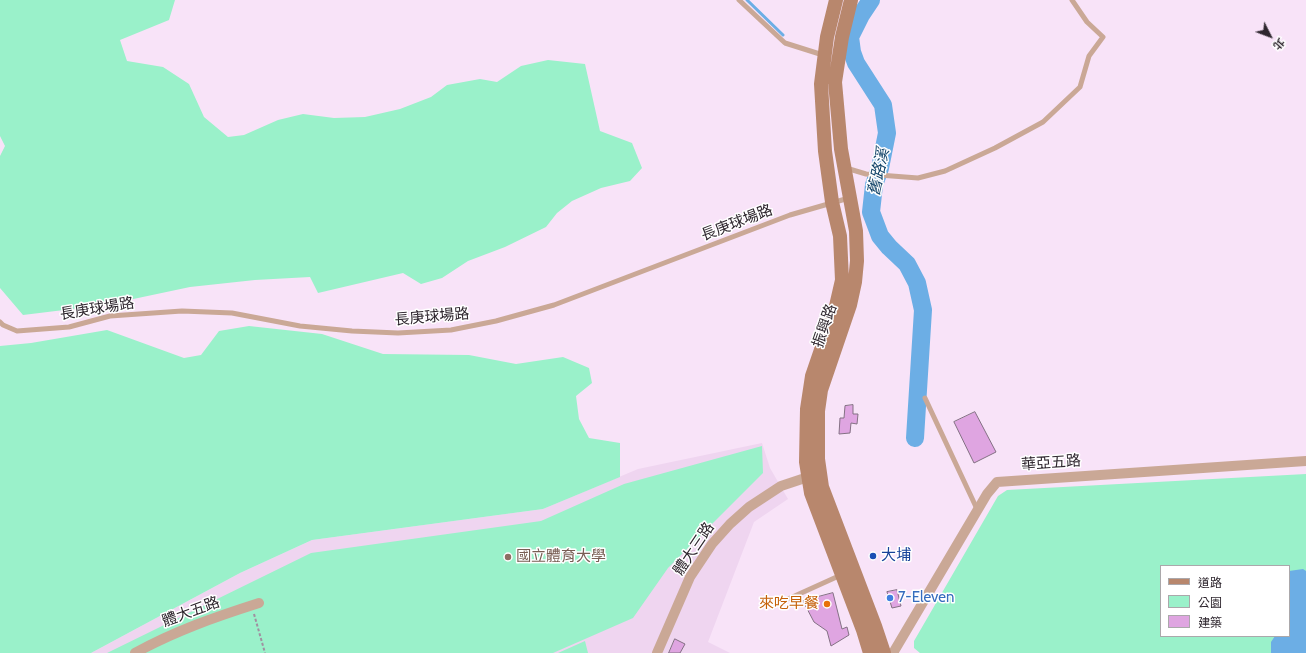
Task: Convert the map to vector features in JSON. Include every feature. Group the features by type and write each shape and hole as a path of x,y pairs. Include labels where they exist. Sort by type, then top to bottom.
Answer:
{"street":[{"name":"振興路","path":"836,0 827,37 821,92 825,151 832,202 840,236 842,280 836,306 812,376 807,408 806,437 814,475 822,487 884,653"},
{"name":"振興路","path":"851,0 842,37 834,82 841,149 856,230 855,282 850,305 821,390 818,411 818,434 811,493 863,630 870,653"},
{"name":"華亞五路","path":"893,653 987,494 997,482 1306,461"},
{"name":"體大三路","path":"657,653 690,577 712,544 730,524 749,507 781,486 814,475"},
{"name":"體大五路","path":"135,653 161,638 255,605"}],"lane":[{"path":"740,0 785,43 838,59"},
{"path":"845,168 866,174 918,178 945,171 984,154 1043,122 1080,87 1089,56 1103,36 1087,22 1072,0"},
{"name":"長庚球場路","path":"0,322 3,325 17,331 69,327 110,316 182,311 232,313 300,326 352,331 398,333 452,330 496,321 554,305 790,215 850,198"},
{"path":"925,398 978,510"},
{"path":"788,599 842,575"}],"path":[{"path":"255,605 266,653"}],"shaded area":[{"name":"國立體育大學","path":"762,443 770,468 788,499 754,522 708,642 730,653 91,653 240,573 312,540 543,509 638,469"}],"green space":[{"path":"0,0 175,0 169,20 120,40 127,61 163,67 189,84 204,117 228,137 244,135 278,120 303,114 334,118 365,117 400,109 431,97 447,85 480,79 497,82 521,66 548,60 585,64 600,131 632,143 642,168 630,181 601,188 572,201 557,213 546,227 505,247 468,261 442,278 421,284 403,273 318,293 310,277 255,280 190,287 105,305 23,315 0,288 0,156 5,146 0,136"},
{"path":"249,326 322,334 383,354 469,355 516,364 563,357 589,368 592,383 576,396 579,419 589,438 620,443 620,477 543,509 312,540 240,573 91,653 0,653 0,346 31,343 107,330 184,358 201,355 219,331"},
{"name":"國立體育大學","path":"762,446 763,473 668,568 633,618 553,653 107,653 311,553 541,521 624,484"},
{"path":"1306,474 1306,653 920,653 914,648 914,641 998,496 1007,490"},
{"path":"585,641 588,653 558,653"}],"water":[{"path":"1303,569 1306,571 1306,653 1271,653 1271,642 1274,637 1290,637 1290,571"}],"building":[{"path":"853,405 853,414 858,414 857,424 851,423 850,433 839,434 840,418 844,418 845,406"},
{"path":"975,412 996,452 974,463 954,422"},
{"path":"897,590 901,606 892,608 887,592"},
{"path":"833,593 842,629 847,627 849,635 831,646 827,631 814,622 803,601"},
{"path":"675,639 685,644 680,653 669,653"}],"waterway":[{"path":"747,0 783,35"},
{"name":"舊路溪","path":"871,0 861,15 850,37 852,52 856,63 883,105 887,133 880,168 874,185 871,212 880,236 907,264 917,283 923,310 915,438"}],"place":[{"name":"大埔","path":"873,556"},
{"name":"國立體育大學","path":"508,557"},
{"name":"7-Eleven","path":"890,598"},
{"name":"來吃早餐","path":"827,604"}]}
